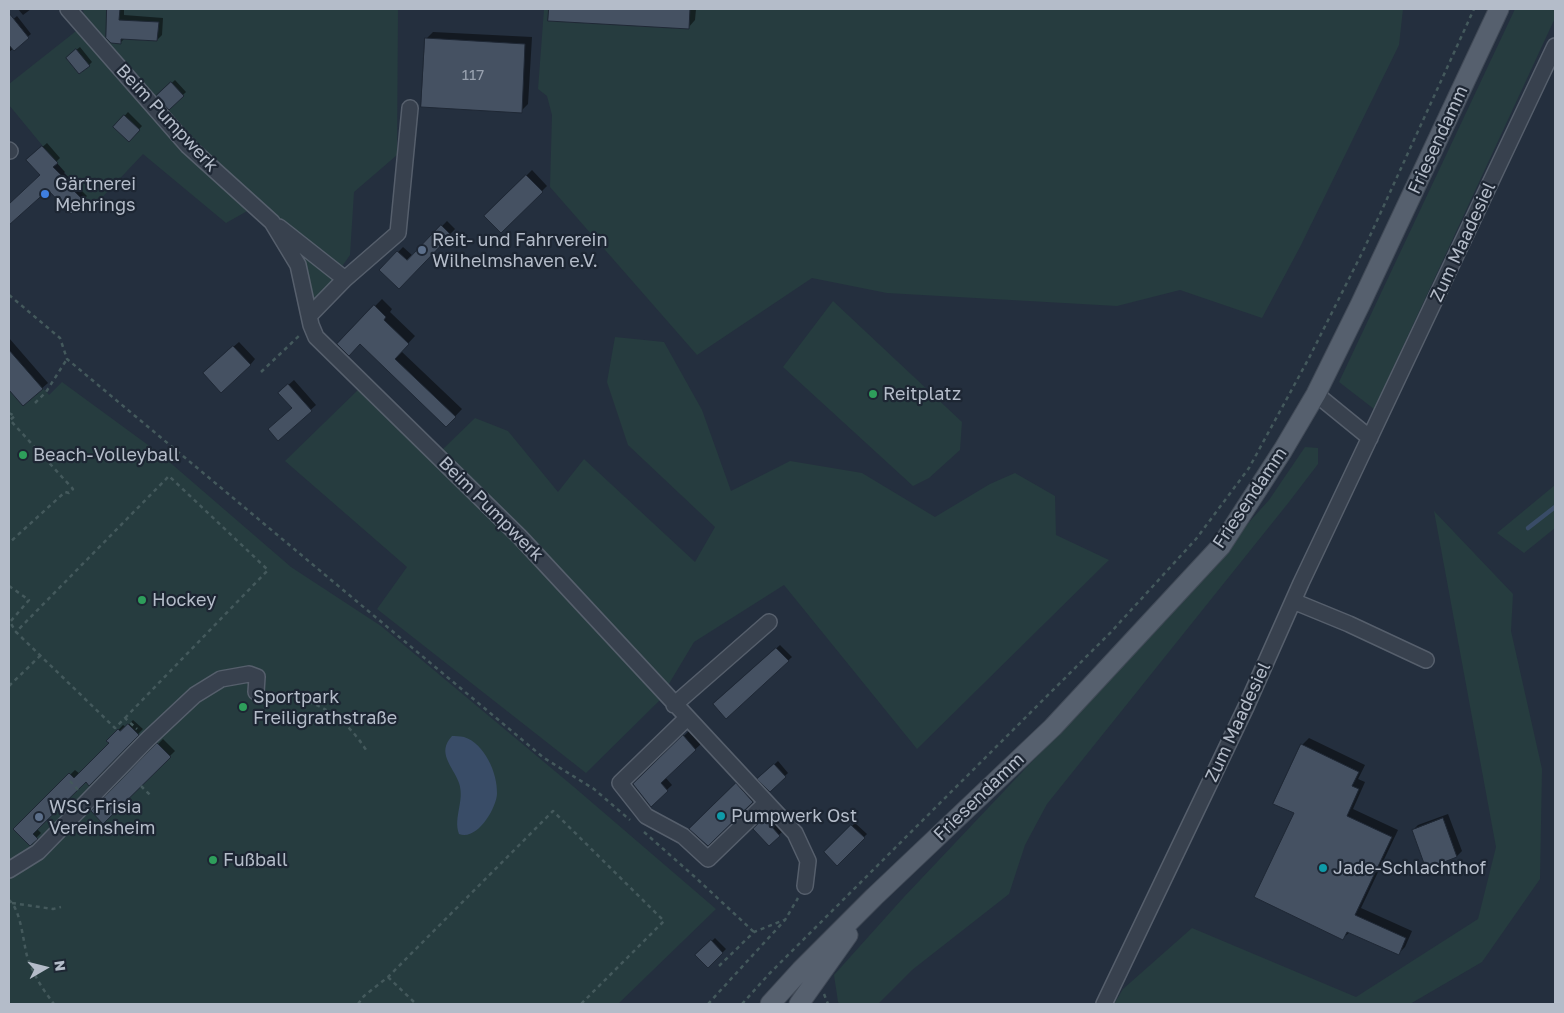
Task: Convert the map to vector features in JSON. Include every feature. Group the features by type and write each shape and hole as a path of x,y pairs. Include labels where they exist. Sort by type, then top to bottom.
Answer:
{"main road":[{"name":"Friesendamm","path":"771,1004 800,970 874,897 1053,727 1221,546 1283,450 1316,394 1500,9"},
{"name":"Friesendamm","path":"798,1004 874,897"}],"street":[{"name":"Beim Pumpwerk","path":"68,9 188,146 272,222 345,278"},
{"name":"Zum Maadesiel","path":"1104,1004 1246,707 1293,601 1555,46"},
{"path":"310,321 345,278 398,233 410,108"},
{"name":"Beim Pumpwerk","path":"272,222 298,266 310,321 316,337 520,537 674,705 795,833 808,861 805,886"},
{"path":"1316,394 1370,438"},
{"path":"1293,601 1349,624 1426,660"},
{"path":"674,705 769,622"},
{"path":"9,870 38,852 148,739 195,695 221,679 249,674 258,677 256,692"},
{"path":"687,718 620,783 646,816 683,836 708,860 766,803"}],"path":[{"path":"742,1004 769,974 1111,632 1196,539 1249,468 1364,249 1474,9"},
{"path":"9,295 60,338 67,359 544,758 594,789 630,821"},
{"path":"261,372 310,321"},
{"path":"35,403 46,392 67,359"},
{"path":"9,412 14,416 10,420 73,489 69,493 65,492 9,543"},
{"path":"9,586 29,600 10,622 16,632 115,728 268,570 169,476 16,632"},
{"path":"9,686 41,655"},
{"path":"256,692 271,692 294,697 330,712 356,734 368,753"},
{"path":"125,718 148,739"},
{"path":"70,781 76,788"},
{"path":"141,786 150,795"},
{"path":"358,1004 364,996 388,978 553,811 664,920 581,1004"},
{"path":"638,827 754,932"},
{"path":"708,1004 784,920 805,886"},
{"path":"9,900 20,923 27,957 41,987 54,1004"},
{"path":"12,903 53,909 61,907"},
{"path":"719,966 754,932 784,920"},
{"path":"388,978 416,1004"}],"green space":[{"path":"83,9 398,9 397,155 354,192 350,255 313,308 298,249 249,210 226,223 143,154 93,207 9,105 9,84 85,24"},
{"path":"544,9 1403,9 1399,45 1300,247 1262,318 1180,290 1117,306 887,293 812,278 697,355 550,187 552,115 547,96 538,89"},
{"path":"1515,9 1555,9 1555,18 1374,409 1339,382"},
{"name":"Reitplatz","path":"833,301 962,422 960,450 929,478 913,486 783,367"},
{"path":"615,337 664,342 702,410 731,491 790,461 862,473 935,517 990,484 1015,473 1055,496 1056,535 1109,560 917,749 784,585 694,642 667,687 442,450 475,418 508,431 558,492 584,459 695,562 715,527 628,445 607,382"},
{"name":"Sportpark Freiligrathstraße","path":"9,350 49,395 62,382 159,453 291,567 381,626 574,787 716,909 618,1004 9,1004"},
{"path":"360,388 516,541 660,700 586,773 377,609 407,567 285,461"},
{"path":"1305,447 1318,448 1318,464 1047,804 1025,845 1009,894 912,970 878,1004 840,1004 838,1002 834,975 904,897 1075,716 1269,500"},
{"path":"1555,485 1555,528 1524,553 1497,533"},
{"path":"1434,511 1513,594 1511,631 1542,769 1540,879 1482,962 1410,1004 1114,1004 1123,989 1192,928 1356,997 1478,919 1496,847"}],"water":[{"path":"452,736 464,737 478,745 492,768 497,786 496,800 489,815 479,828 466,835 459,834 457,821 461,796 459,783 447,760 446,754 447,742"}],"building":[{"path":"107,9 120,9 119,20 159,22 157,41 121,39 121,44 111,43 106,38"},
{"path":"549,9 690,9 689,29 548,21"},
{"path":"9,13 29,38 14,51 9,45"},
{"path":"425,38 525,44 522,113 421,107"},
{"path":"76,49 90,66 79,74 66,58"},
{"path":"171,82 184,96 169,110 156,96"},
{"path":"124,115 140,130 129,142 113,127"},
{"path":"42,146 58,163 53,167 63,177 61,178 84,201 71,214 48,190 9,225 9,204 40,175 26,160"},
{"path":"526,175 543,192 501,233 484,216"},
{"path":"441,225 451,235 399,289 379,270 397,251 407,260"},
{"path":"374,305 386,317 384,320 409,344 395,359 456,417 446,427 360,344 349,356 337,344"},
{"path":"233,346 251,365 221,393 203,373"},
{"path":"9,350 43,389 23,406 9,390"},
{"path":"288,384 312,411 278,441 268,429 292,408 278,393"},
{"path":"776,648 789,661 726,719 713,704"},
{"path":"128,724 139,735 89,786 86,782 33,834 38,839 30,846 13,829 69,773 74,778 109,743 106,741 118,729 120,731"},
{"path":"683,735 696,750 661,783 668,791 651,807 633,784"},
{"path":"157,743 171,757 103,824 91,811"},
{"name":"Jade-Schlachthof","path":"1301,744 1359,772 1352,786 1359,789 1347,816 1392,837 1355,915 1406,938 1399,955 1347,932 1343,940 1254,897 1294,813 1273,804"},
{"path":"774,764 786,777 770,792 757,779"},
{"name":"Pumpwerk Ost","path":"736,783 753,802 708,846 689,829"},
{"path":"764,818 780,836 769,846 753,829"},
{"path":"1443,818 1457,857 1426,869 1412,830"},
{"path":"851,825 865,838 837,866 824,852"},
{"path":"711,940 723,953 708,968 695,955"}],"waterway":[{"path":"1528,528 1555,507"}],"place":[{"name":"Gärtnerei Mehrings","path":"45,194"},
{"name":"Reit- und Fahrverein Wilhelmshaven e.V.","path":"422,250"},
{"name":"Reitplatz","path":"873,394"},
{"name":"Beach-Volleyball","path":"23,455"},
{"name":"Hockey","path":"142,600"},
{"name":"Sportpark Freiligrathstraße","path":"243,707"},
{"name":"Pumpwerk Ost","path":"721,816"},
{"name":"WSC Frisia Vereinsheim","path":"39,817"},
{"name":"Fußball","path":"213,860"},
{"name":"Jade-Schlachthof","path":"1323,868"}]}
